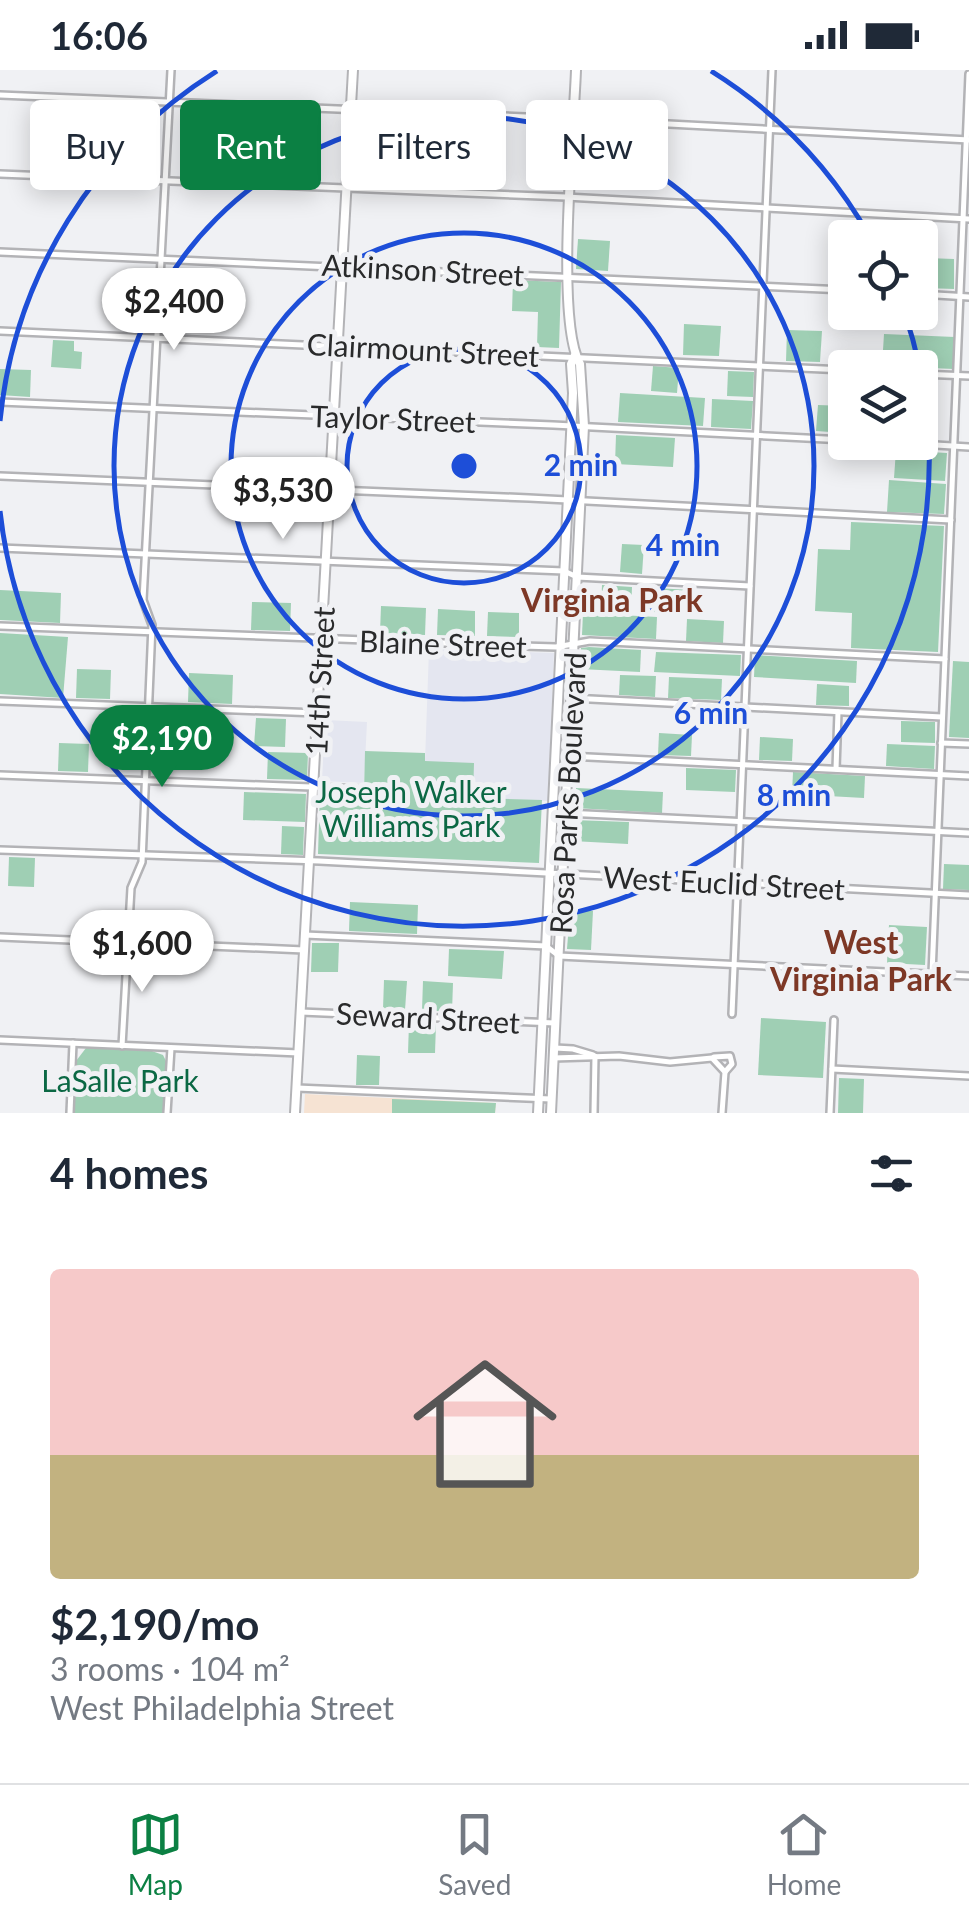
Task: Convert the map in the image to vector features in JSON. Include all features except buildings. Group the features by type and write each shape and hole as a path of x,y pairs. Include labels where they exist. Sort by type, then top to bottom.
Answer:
{"street":[{"path":"122,1046 130,888 141,868 142,856 152,633 144,600 171,70"},
{"name":"14th Street","path":"350,100 352,70"},
{"name":"Rosa Parks Boulevard","path":"575,100 576,70"},
{"path":"732,1014 772,70"},
{"path":"932,974 950,520 967,219 969,74"},
{"path":"0,95 341,109"},
{"path":"668,124 968,140"},
{"path":"0,174 341,188"},
{"name":"14th Street","path":"296,1113 346,190"},
{"path":"396,190 967,219"},
{"name":"Rosa Parks Boulevard","path":"551,1113 584,426 580,364 575,356 567,302 571,190"},
{"name":"Atkinson Street","path":"0,252 828,289"},
{"path":"938,295 969,297"},
{"name":"Clairmount Street","path":"0,331 828,369"},
{"name":"Rosa Parks Boulevard","path":"538,1113 572,426 571,364 575,356"},
{"path":"938,375 969,376"},
{"name":"Taylor Street","path":"0,402 828,439"},
{"path":"938,445 969,447"},
{"path":"0,476 950,520"},
{"path":"0,548 564,571 577,577 750,586"},
{"name":"Blaine Street","path":"0,626 561,646 574,642 945,659"},
{"path":"571,698 942,717"},
{"path":"0,700 317,713"},
{"path":"836,769 838,712"},
{"path":"941,742 969,744"},
{"path":"568,756 969,776"},
{"path":"0,775 362,789"},
{"path":"566,813 969,833"},
{"name":"West Euclid Street","path":"0,850 309,861 969,894"},
{"path":"305,936 546,946 559,956 969,976"},
{"path":"0,937 304,950"},
{"name":"Seward Street","path":"301,1012 555,1023"},
{"path":"830,1113 834,1020"},
{"path":"0,1040 299,1054"},
{"path":"70,1113 73,1043"},
{"path":"167,1113 171,1048"},
{"path":"554,1053 670,1062 730,1056 732,1064 725,1072 722,1113"},
{"path":"594,1113 595,1056"},
{"path":"712,1058 725,1072"},
{"path":"832,1069 969,1076"},
{"path":"297,1088 551,1099"}],"shaded area":[{"path":"429,649 554,653 548,801 473,798 425,761"},
{"path":"325,720 367,722 364,783 322,781"},
{"path":"305,1094 496,1103 495,1113 304,1113"}],"green space":[{"path":"578,239 610,241 608,271 576,269"},
{"path":"938,258 954,259 954,289 938,288"},
{"path":"513,280 561,282 559,348 537,347 538,312 512,311"},
{"path":"684,324 721,326 719,356 683,355"},
{"path":"787,330 822,331 820,362 786,361"},
{"path":"884,334 955,337 954,369 938,368 938,350 883,350"},
{"path":"53,340 74,341 74,351 82,352 81,369 51,367"},
{"path":"653,366 679,368 677,393 651,391"},
{"path":"0,369 31,370 30,397 0,395"},
{"path":"728,371 754,372 753,397 727,396"},
{"path":"620,393 705,398 703,426 618,422"},
{"path":"712,399 753,401 751,429 711,427"},
{"path":"818,405 828,405 828,432 816,431"},
{"path":"616,435 675,438 673,467 615,464"},
{"path":"938,452 947,453 945,481 894,478 895,460 938,460"},
{"path":"889,480 946,484 944,514 887,512"},
{"path":"851,522 944,526 938,652 851,648 852,613 815,611 818,549 850,550"},
{"path":"622,544 644,545 642,574 620,572"},
{"path":"602,585 632,587 631,612 601,610"},
{"path":"655,588 692,590 690,615 654,612"},
{"path":"0,590 61,593 60,623 0,620"},
{"path":"252,602 291,603 290,631 251,630"},
{"path":"381,606 426,608 425,635 380,633"},
{"path":"438,609 475,611 475,636 437,635"},
{"path":"488,612 519,613 519,637 487,636"},
{"path":"583,613 657,617 656,639 582,635"},
{"path":"687,619 724,621 723,643 686,641"},
{"path":"0,633 68,637 63,698 0,694"},
{"path":"581,648 641,650 640,672 580,669"},
{"path":"656,652 741,655 740,676 654,672"},
{"path":"755,655 857,661 856,683 754,677"},
{"path":"953,661 969,662 969,738 949,737"},
{"path":"77,669 111,670 110,699 76,698"},
{"path":"189,673 233,675 232,704 188,702"},
{"path":"620,675 656,676 655,697 619,695"},
{"path":"669,677 722,679 721,700 668,698"},
{"path":"817,684 849,686 849,706 816,705"},
{"path":"256,718 286,719 285,747 254,746"},
{"path":"901,721 935,722 935,743 901,742"},
{"path":"659,733 692,735 691,756 658,755"},
{"path":"760,737 793,739 792,761 759,760"},
{"path":"59,743 89,744 88,772 58,771"},
{"path":"887,744 935,746 934,769 886,766"},
{"name":"Joseph Walker Williams Park","path":"365,751 425,753 425,761 474,763 473,798 542,800 539,863 318,854 320,791 364,793"},
{"path":"268,752 308,753 307,780 267,779"},
{"path":"686,768 736,770 735,792 686,790"},
{"path":"793,772 865,776 864,798 792,794"},
{"path":"576,788 663,792 662,813 575,808"},
{"path":"244,792 306,794 305,822 243,820"},
{"path":"573,820 629,822 628,844 572,841"},
{"path":"282,826 304,827 303,855 281,854"},
{"path":"9,857 35,858 34,887 8,886"},
{"path":"944,864 969,865 969,890 943,889"},
{"path":"350,902 418,905 417,934 349,931"},
{"path":"570,910 593,911 591,950 567,949"},
{"path":"889,925 927,927 925,965 887,963"},
{"path":"312,943 339,943 338,972 311,972"},
{"path":"449,949 504,951 502,979 448,976"},
{"path":"384,980 407,981 405,1010 383,1009"},
{"path":"423,981 453,983 452,1012 422,1010"},
{"path":"761,1018 826,1022 823,1078 758,1075"},
{"path":"409,1023 436,1024 435,1053 408,1053"},
{"name":"LaSalle Park","path":"86,1048 149,1050 163,1055 168,1065 165,1113 73,1113 76,1061"},
{"path":"357,1055 380,1056 379,1085 356,1085"},
{"path":"839,1078 864,1079 863,1113 838,1113"},
{"path":"392,1099 496,1103 495,1113 392,1113"}],"district":[{"name":"Virginia Park","path":"612,599"},
{"name":"West Virginia Park","path":"861,960"}]}
